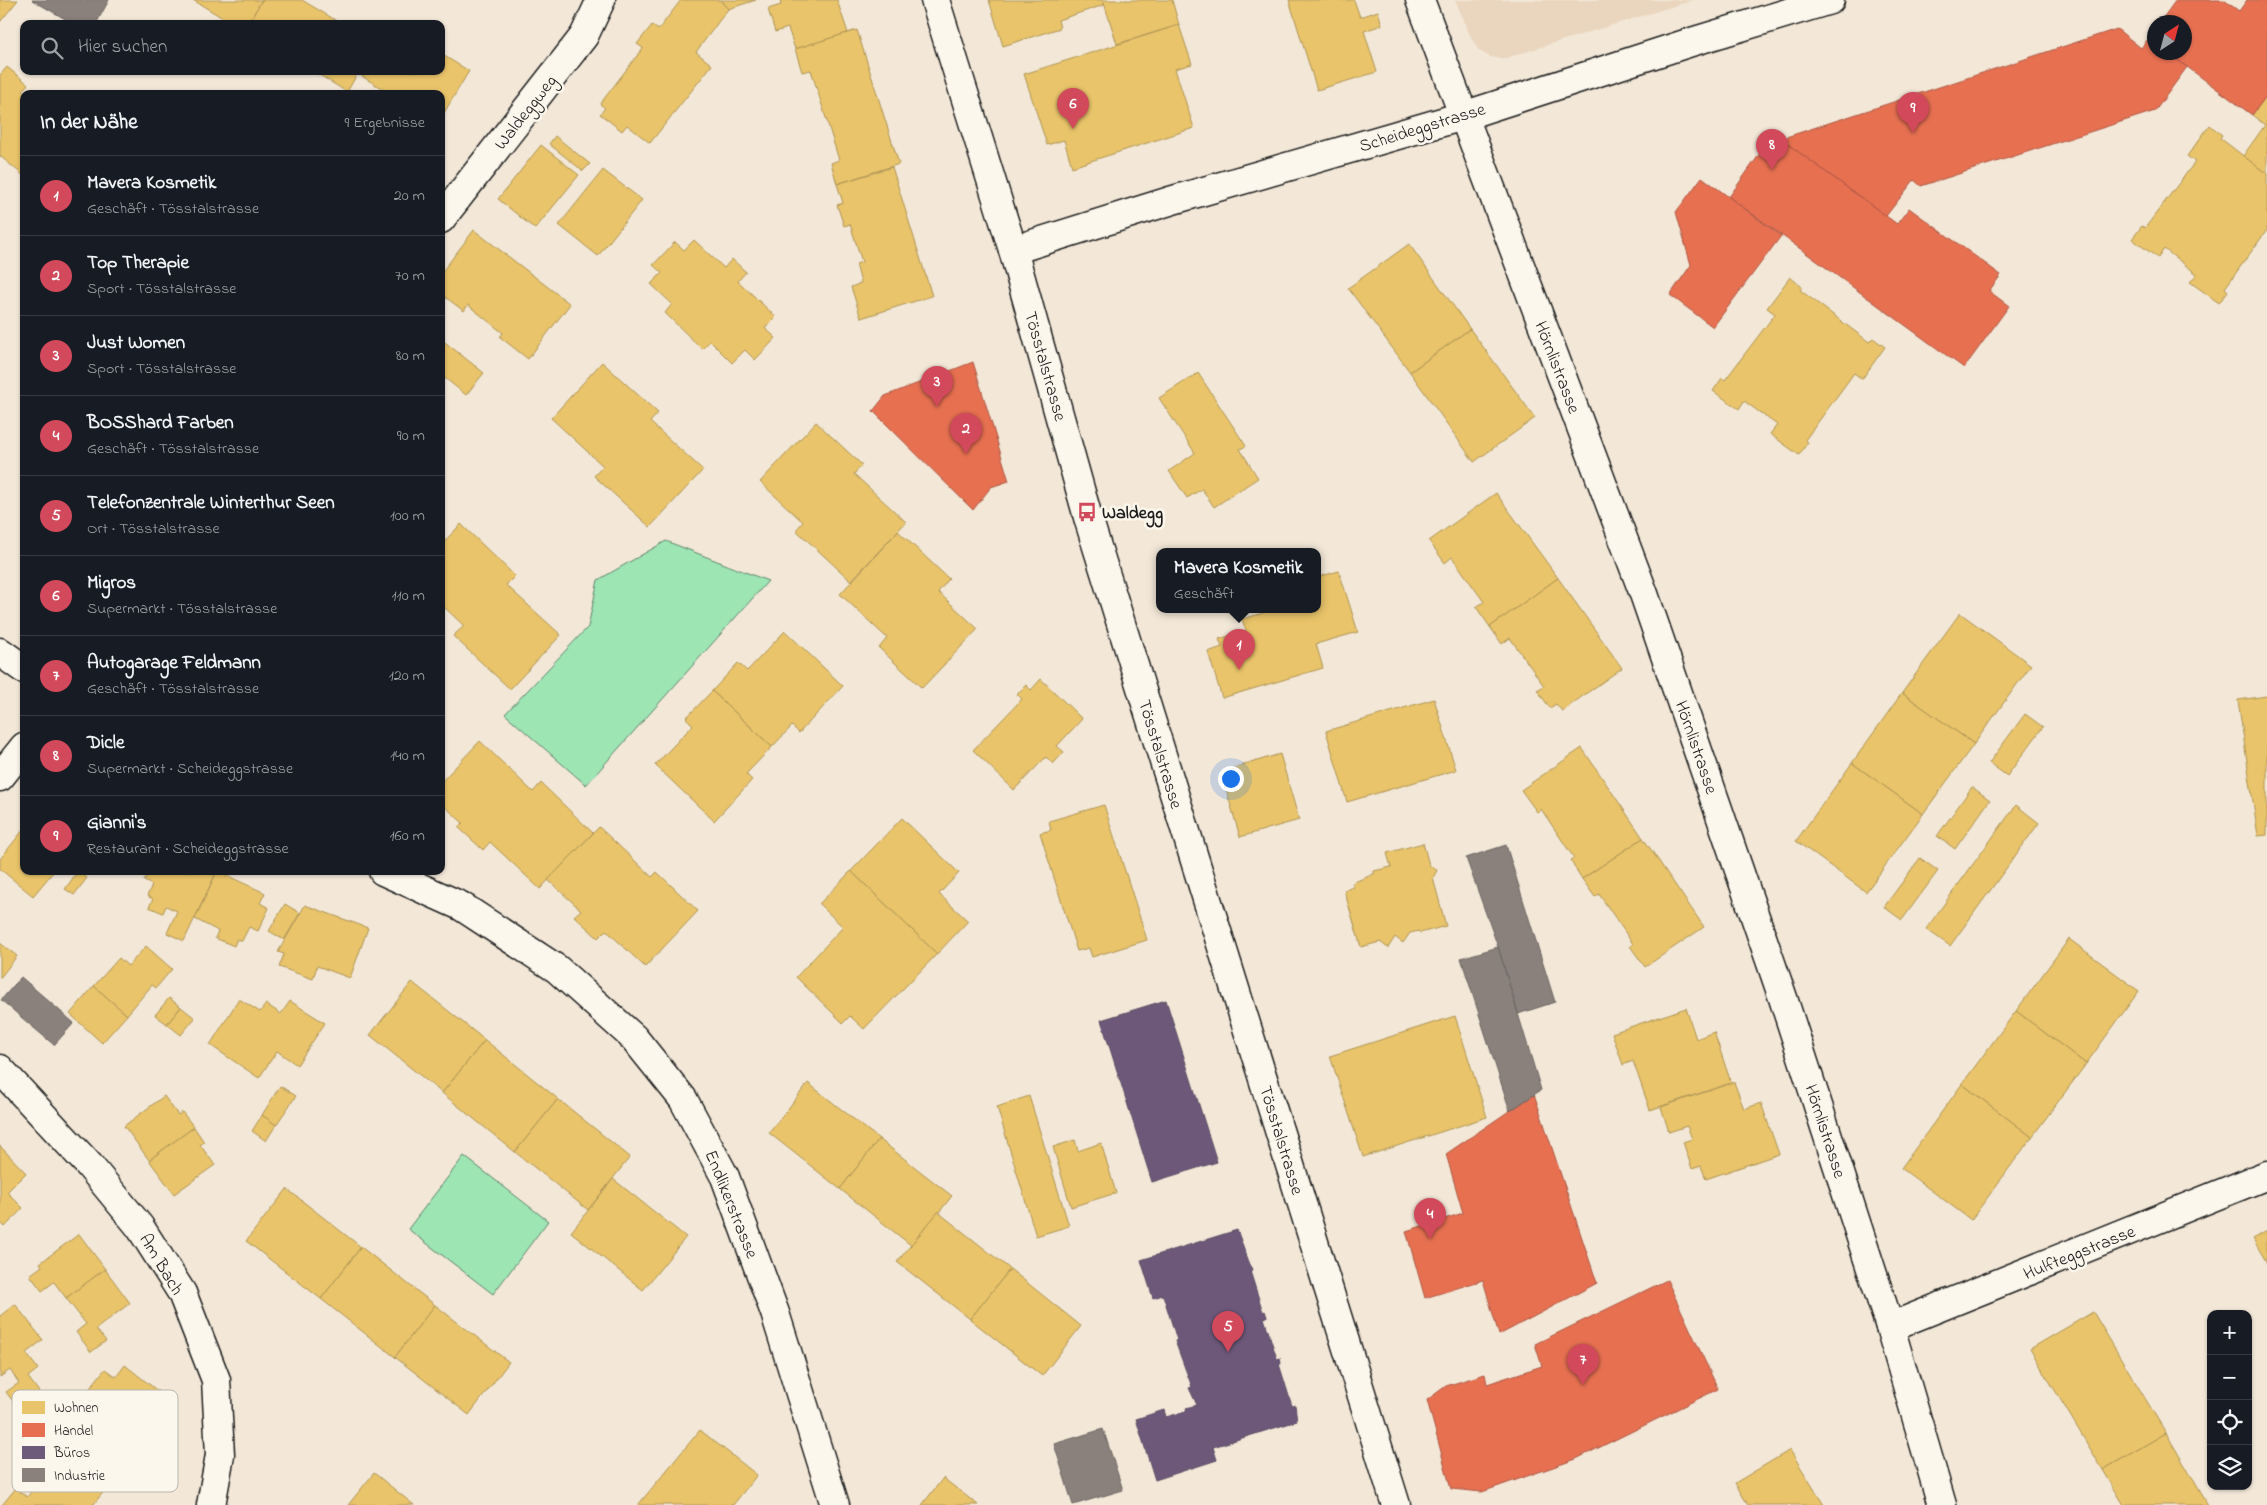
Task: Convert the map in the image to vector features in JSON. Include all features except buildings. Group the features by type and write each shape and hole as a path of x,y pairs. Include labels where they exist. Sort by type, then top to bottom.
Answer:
{"street":[{"name":"Waldeggweg","path":"445,215 584,36 601,0"},
{"name":"Tösstalstrasse","path":"935,0 1013,250 1092,530 1396,1505"},
{"name":"Hörnlistrasse","path":"1420,0 1644,594 1784,998 1890,1328 1942,1505"},
{"name":"Scheideggstrasse","path":"1013,250 1173,200 1463,116 1688,43 1830,0"},
{"path":"0,652 20,666"},
{"path":"0,778 20,752"},
{"name":"Endlikerstrasse","path":"392,875 461,906 557,969 634,1038 683,1099 725,1177 775,1313 835,1505"},
{"name":"Am Bach","path":"0,1068 89,1165 134,1219 182,1293 216,1380 220,1455 211,1505"},
{"name":"Hulfteggstrasse","path":"1890,1328 2267,1175"}],"shaded area":[{"path":"1455,0 1694,0 1503,59 1490,57 1479,51 1472,40"}],"green space":[{"path":"666,541 768,581 586,785 505,714 588,627 598,580"},
{"path":"464,1156 548,1221 493,1294 408,1229"}],"place":[{"name":"Migros","path":"1073,129"},
{"name":"Gianni's","path":"1913,133"},
{"name":"Dicle","path":"1772,170"},
{"name":"Just Women","path":"937,407"},
{"name":"Top Therapie","path":"966,454"},
{"name":"Waldegg","path":"1087,512"},
{"name":"Mavera Kosmetik","path":"1239,670"},
{"name":"BOSShard Farben","path":"1430,1239"},
{"name":"Telefonzentrale Winterthur Seen","path":"1228,1352"},
{"name":"Autogarage Feldmann","path":"1583,1385"}]}
